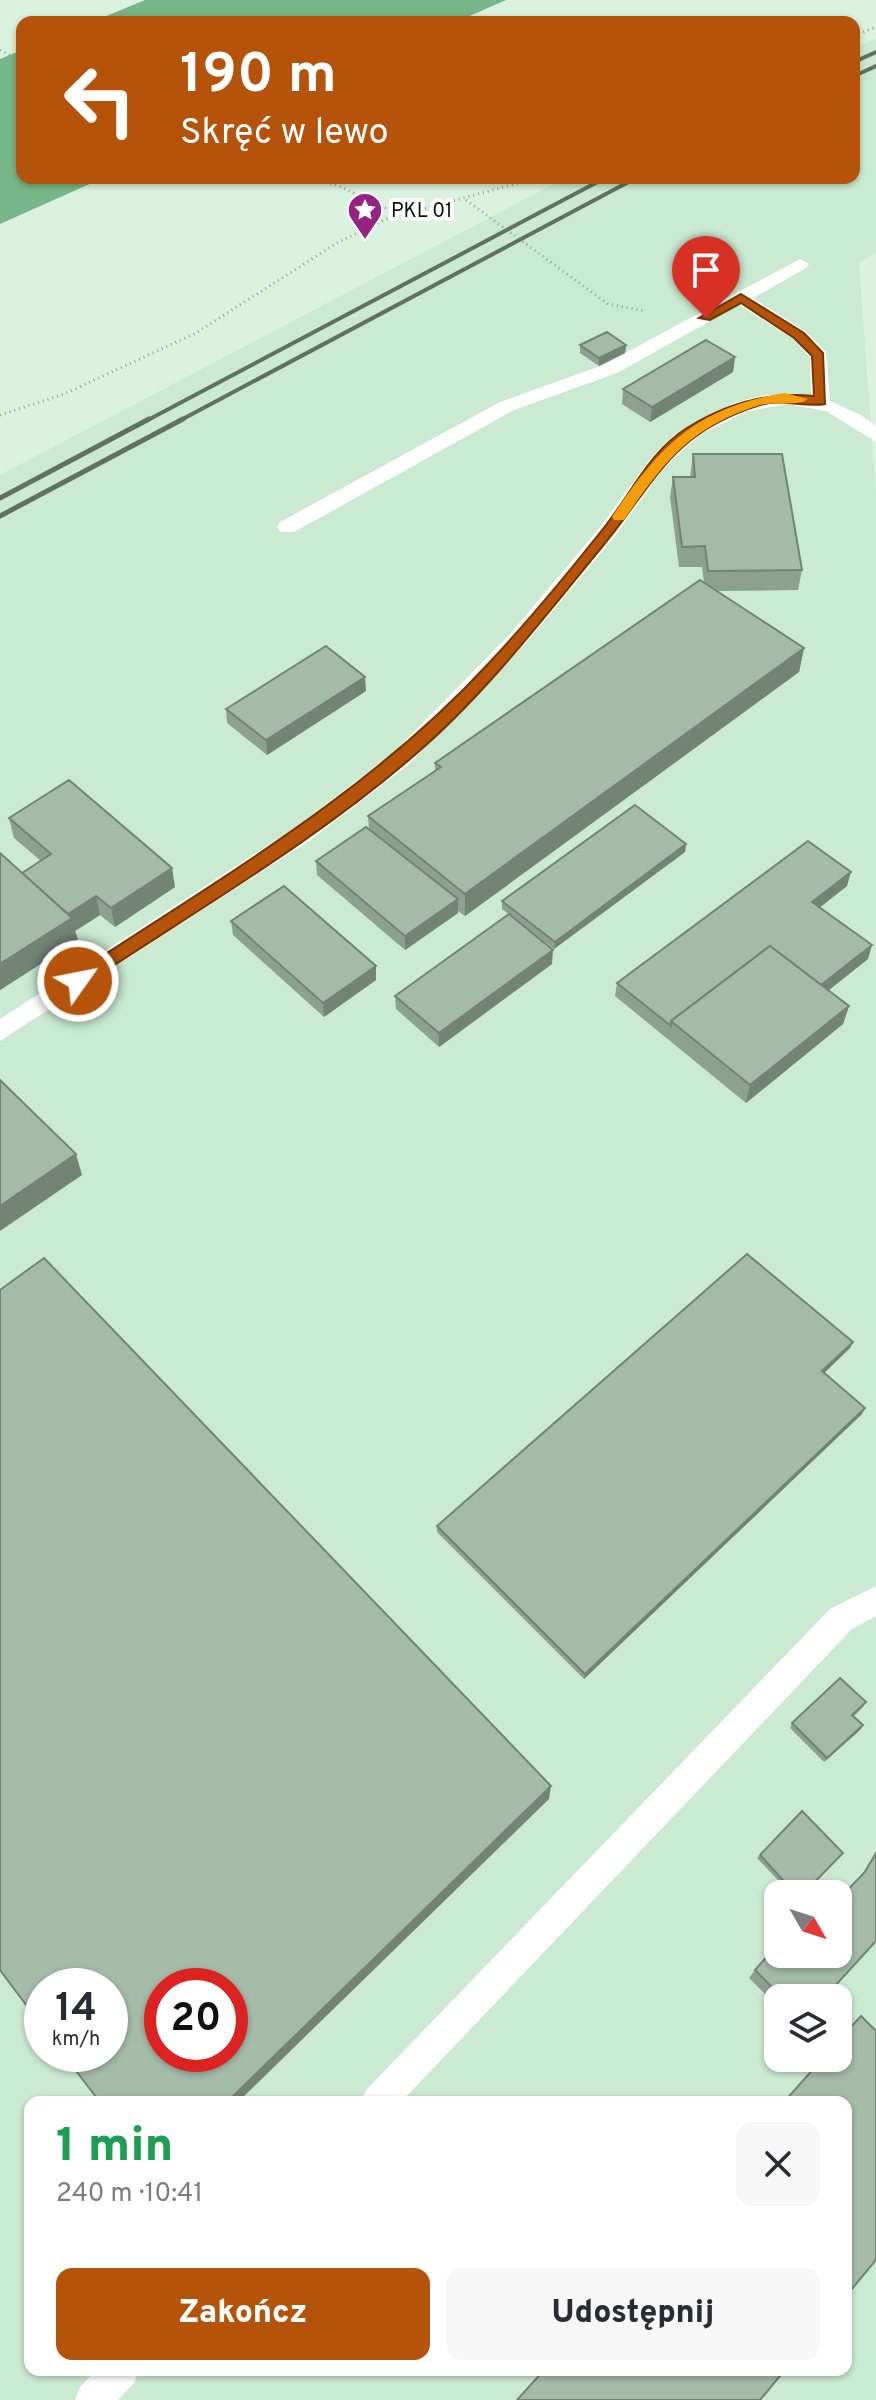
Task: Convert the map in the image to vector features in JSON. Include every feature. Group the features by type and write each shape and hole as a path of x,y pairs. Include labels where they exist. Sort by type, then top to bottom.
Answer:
{"lane":[{"path":"287,527 507,406 610,369 800,264"},
{"path":"741,298 799,335 819,356 821,401"},
{"path":"0,1031 348,801 421,741 494,667 612,527 659,460 692,431 757,402 785,397 821,401 854,415 876,436"},
{"path":"384,2096 841,1619 876,1600"},
{"path":"93,2400 115,2376"}],"path":[{"path":"333,184 402,215"},
{"path":"0,415 64,394 196,333 337,243 402,215 517,184"},
{"path":"466,199 608,304 706,318"}],"shaded area":[{"path":"876,39 876,252 859,263 876,495 876,2400 0,2400 0,475 554,184 860,184 860,46"}],"green space":[{"path":"145,0 506,0 470,16 106,16"},
{"path":"16,52 16,184 90,184 0,224 0,59"}],"building":[{"path":"607,332 626,345 599,358 580,345"},
{"path":"706,340 735,357 652,407 623,389"},
{"path":"693,454 782,454 802,570 708,571 705,546 682,547 673,477 695,477"},
{"path":"700,580 804,648 465,894 368,816 441,767 435,763"},
{"path":"326,646 365,677 266,740 226,709"},
{"path":"69,780 172,868 111,908 96,896 68,914 22,873 51,854 9,818"},
{"path":"635,805 686,844 555,942 502,901"},
{"path":"366,827 458,899 405,936 316,861"},
{"path":"808,841 851,872 812,902 872,945 821,985 770,946 671,1021 671,1026 617,983"},
{"path":"0,853 72,918 0,964"},
{"path":"284,886 376,966 323,1003 231,921"},
{"path":"509,914 553,950 439,1033 395,996"},
{"path":"770,946 849,1006 750,1085 671,1021"},
{"path":"0,1080 76,1154 0,1206"},
{"path":"747,1254 853,1342 822,1371 865,1408 585,1674 437,1526"},
{"path":"44,1258 551,1786 233,2096 95,2096 77,2072 128,2072 128,1968 24,1968 24,2002 0,1970 0,1290"},
{"path":"840,1678 866,1702 852,1715 863,1725 827,1758 792,1723"},
{"path":"802,1811 843,1853 817,1880 783,1880 760,1855"},
{"path":"876,1853 876,1941 852,1967 852,1885 865,1872"},
{"path":"764,1960 764,1968 851,1968 837,1984 769,1984 755,1970"},
{"path":"861,2016 876,2031 876,2260 852,2289 852,2096 789,2096 811,2072 852,2072 852,2026"},
{"path":"539,2376 780,2376 760,2400 517,2400"}],"railway":[{"path":"860,59 876,52"},
{"path":"860,73 876,66"},
{"path":"146,421 594,184"},
{"path":"179,421 625,184"},
{"path":"0,498 149,419"},
{"path":"0,516 183,419"}],"slow traffic":[{"path":"619,517 659,460 692,431 757,402 785,397 802,399"}],"place":[{"name":"PKL 01","path":"365,241"}],"route":[{"path":"78,981 348,801 421,741 494,667 612,527 659,460 692,431 757,402 785,397 821,401 819,356 799,335 741,298 706,318"}]}
